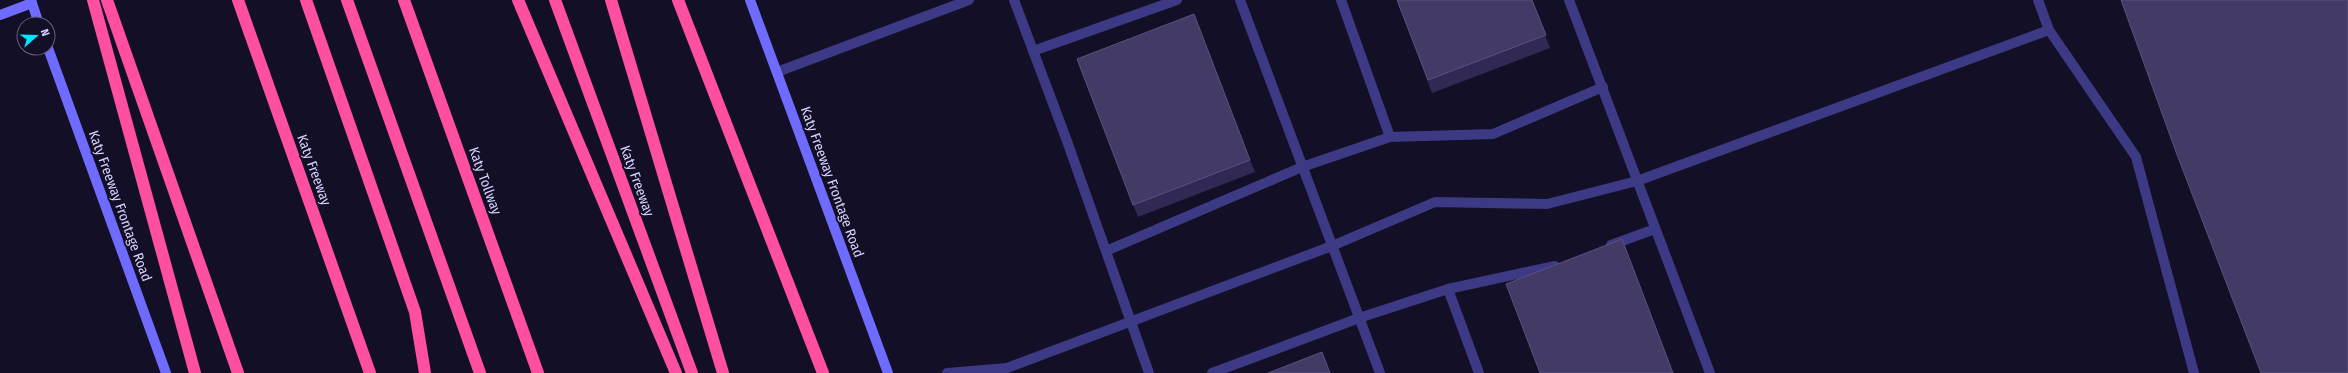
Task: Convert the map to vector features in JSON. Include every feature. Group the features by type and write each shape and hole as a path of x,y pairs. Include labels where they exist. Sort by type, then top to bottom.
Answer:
{"highway":[{"path":"93,0 195,373"},
{"path":"107,0 238,373"},
{"name":"Katy Freeway","path":"238,0 370,373"},
{"path":"306,0 415,312 425,373"},
{"path":"347,0 480,373"},
{"name":"Katy Tollway","path":"404,0 538,373"},
{"path":"518,0 676,373"},
{"name":"Katy Freeway","path":"555,0 692,373"},
{"path":"611,0 723,373"},
{"path":"678,0 823,373"}],"main road":[{"name":"Katy Freeway Frontage Road","path":"750,0 888,373"},
{"path":"0,15 31,2 37,16"},
{"name":"Katy Freeway Frontage Road","path":"51,56 166,373"}],"lane":[{"path":"777,72 969,0"},
{"path":"1014,0 1149,373"},
{"path":"1033,51 1177,0"},
{"path":"1240,0 1380,373"},
{"path":"1341,0 1390,137"},
{"path":"1569,0 1603,87 1636,181 1710,373"},
{"path":"2038,0 2049,30 2136,157 2194,373"},
{"path":"947,373 1007,368 1332,246 1435,202 1547,204 1636,181 2049,30"},
{"path":"1106,251 1302,167 1390,137 1493,134 1603,87"},
{"path":"1598,250 1655,229"},
{"path":"1212,373 1359,318 1448,289 1549,268 1563,263"},
{"path":"1448,289 1479,373"}],"building":[{"path":"1397,0 1532,0 1546,35 1428,80"},
{"path":"2121,0 2348,0 2348,373 2261,373 2176,152"},
{"path":"1194,14 1250,160 1133,205 1077,59"},
{"path":"1622,239 1673,373 1540,373 1506,284"},
{"path":"1322,352 1330,373 1268,373"}]}
